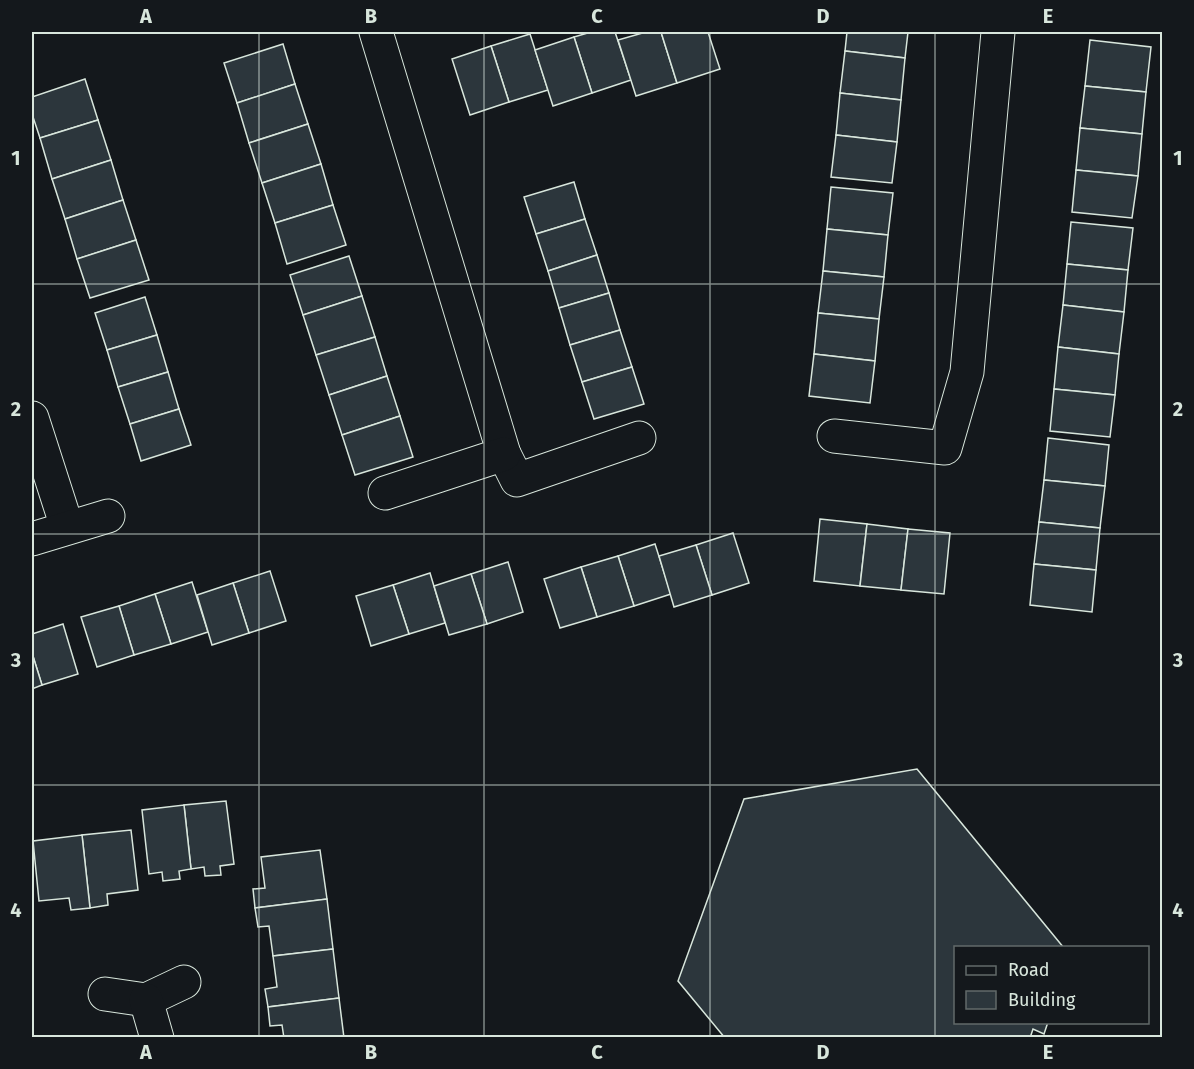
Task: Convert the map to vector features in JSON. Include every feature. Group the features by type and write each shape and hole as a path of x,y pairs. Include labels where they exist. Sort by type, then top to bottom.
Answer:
{"street":[{"path":"376,32 504,454 517,480 639,438"},
{"path":"834,436 945,448 967,372 999,32"},
{"path":"32,418 67,527"},
{"path":"385,493 504,454"},
{"path":"32,538 108,516"},
{"path":"105,994 146,1000 184,982"},
{"path":"146,1000 157,1038"}],"building":[{"path":"591,32 615,32 631,80 592,93 574,37"},
{"path":"646,32 661,32 677,83 636,96 618,40"},
{"path":"661,32 708,32 720,69 677,83"},
{"path":"847,32 908,32 905,58 845,51"},
{"path":"530,34 548,90 509,102 491,46"},
{"path":"574,37 592,93 553,106 535,50"},
{"path":"1090,40 1151,47 1146,92 1085,86"},
{"path":"283,44 295,84 237,103 224,63"},
{"path":"491,46 509,102 470,115 452,59"},
{"path":"845,51 905,58 901,100 840,93"},
{"path":"85,79 98,120 40,138 32,114 32,97"},
{"path":"295,84 308,124 249,143 237,103"},
{"path":"1085,86 1146,92 1142,134 1080,128"},
{"path":"840,93 901,100 897,142 836,135"},
{"path":"98,120 111,160 52,179 40,138"},
{"path":"308,124 321,164 262,183 249,143"},
{"path":"1080,128 1142,134 1138,176 1076,170"},
{"path":"836,135 897,142 892,183 831,177"},
{"path":"111,160 123,200 65,219 52,179"},
{"path":"321,164 333,205 275,223 262,183"},
{"path":"1076,170 1138,176 1132,218 1072,212"},
{"path":"574,182 585,219 536,234 524,197"},
{"path":"831,187 893,193 888,235 827,229"},
{"path":"123,200 136,240 77,259 65,219"},
{"path":"333,205 346,245 287,264 275,223"},
{"path":"585,219 597,255 548,271 536,234"},
{"path":"1071,222 1133,228 1128,270 1067,264"},
{"path":"827,229 888,235 884,277 823,271"},
{"path":"136,240 149,280 90,298 77,259"},
{"path":"597,255 609,293 559,308 548,271"},
{"path":"349,256 362,296 303,315 290,275"},
{"path":"1067,264 1128,270 1124,312 1063,305"},
{"path":"823,271 884,277 879,319 818,313"},
{"path":"609,293 620,330 570,345 559,308"},
{"path":"362,296 375,337 316,355 303,315"},
{"path":"145,297 157,335 107,350 95,313"},
{"path":"1063,305 1124,312 1119,354 1058,347"},
{"path":"818,313 879,319 875,361 814,354"},
{"path":"620,330 632,367 582,382 570,345"},
{"path":"157,335 168,372 118,387 107,350"},
{"path":"375,337 387,376 329,395 316,355"},
{"path":"1058,347 1119,354 1115,395 1054,389"},
{"path":"814,354 875,361 870,403 809,396"},
{"path":"632,367 644,404 594,419 582,382"},
{"path":"168,372 179,409 130,424 118,387"},
{"path":"387,376 400,416 342,435 329,395"},
{"path":"1054,389 1115,395 1110,437 1050,431"},
{"path":"179,409 191,445 141,461 130,424"},
{"path":"400,416 413,457 355,475 342,435"},
{"path":"1048,438 1109,445 1105,486 1044,480"},
{"path":"1044,480 1105,486 1100,528 1039,522"},
{"path":"820,519 867,524 860,586 814,581"},
{"path":"1039,522 1100,528 1096,570 1034,564"},
{"path":"867,524 908,529 901,590 860,586"},
{"path":"908,529 950,533 944,594 901,590"},
{"path":"733,533 749,583 712,595 696,545"},
{"path":"655,544 671,594 634,606 618,556"},
{"path":"696,545 712,595 674,607 659,556"},
{"path":"618,556 634,606 597,617 581,567"},
{"path":"508,562 523,612 487,624 471,574"},
{"path":"1034,564 1096,570 1092,612 1030,605"},
{"path":"581,567 597,617 560,628 544,579"},
{"path":"270,571 286,621 249,633 233,583"},
{"path":"430,573 445,623 409,634 393,585"},
{"path":"471,574 487,624 449,635 434,586"},
{"path":"192,582 208,632 171,644 155,594"},
{"path":"233,583 249,633 212,645 197,595"},
{"path":"393,585 409,634 371,646 356,596"},
{"path":"155,594 171,644 134,655 119,606"},
{"path":"119,606 134,655 97,667 81,617"},
{"path":"63,624 78,674 42,685 32,653 32,634"},
{"path":"32,653 42,685 32,689"},
{"path":"917,769 1062,946 954,946 954,1024 1047,1024 1044,1034 1033,1029 1030,1038 725,1038 678,981 744,799"},
{"path":"226,801 234,864 220,866 221,875 205,876 204,867 191,869 184,805"},
{"path":"184,805 191,869 179,871 180,879 163,881 162,872 149,874 142,810"},
{"path":"131,830 138,890 107,894 108,905 90,908 82,835"},
{"path":"82,835 90,908 71,910 69,898 39,901 33,841"},
{"path":"320,850 327,899 255,908 253,889 265,888 261,857"},
{"path":"327,899 333,949 273,956 269,926 258,927 255,908"},
{"path":"333,949 339,998 268,1007 265,989 277,987 273,956"},
{"path":"339,998 344,1038 284,1038 282,1025 270,1026 268,1007"}]}
